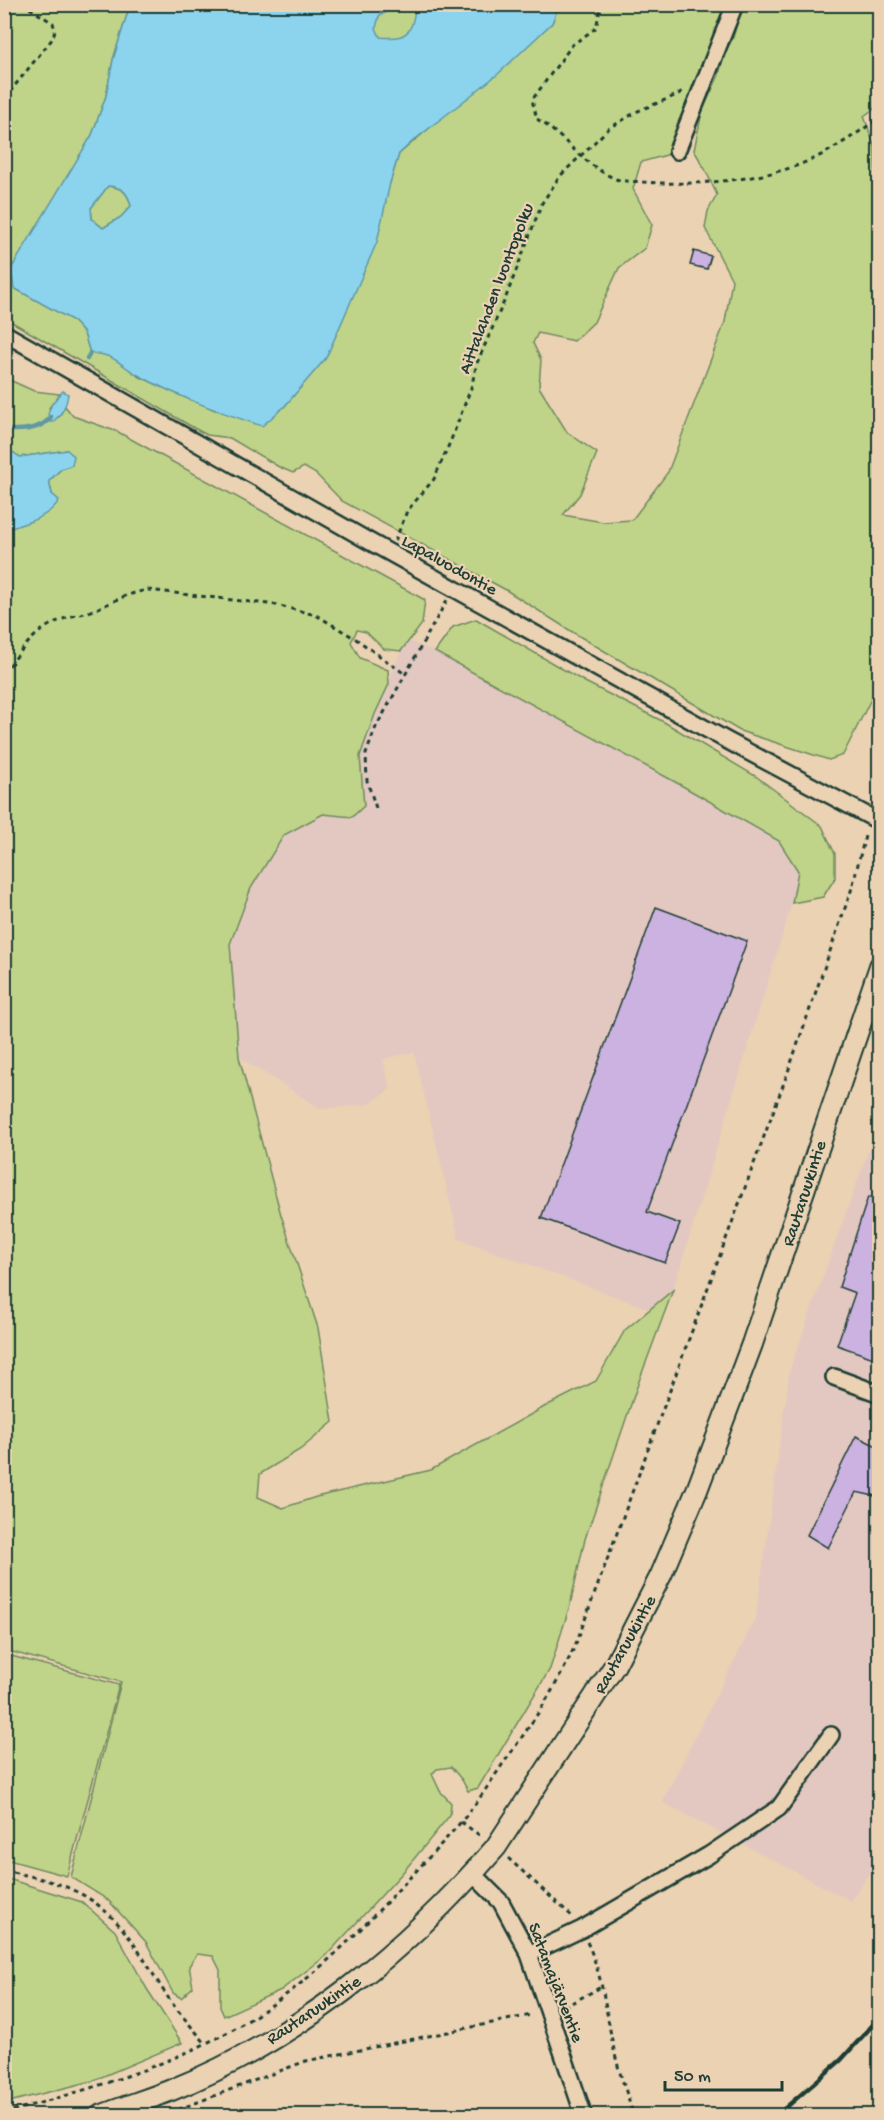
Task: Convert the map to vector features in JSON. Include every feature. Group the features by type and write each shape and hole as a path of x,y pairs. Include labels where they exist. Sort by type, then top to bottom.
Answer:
{"main road":[{"name":"Rautaruukintie","path":"100,2115 170,2091 222,2067 285,2031 356,1983 473,1874 496,1847 615,1665 661,1575 697,1490 753,1344 879,966"}],"street":[{"path":"677,151 735,4"},
{"name":"Lapaluodontie","path":"4,333 390,553 875,820"},
{"path":"834,1377 879,1394"},
{"path":"529,1954 582,1929 709,1855 779,1808 831,1735"},
{"name":"Satamajärventie","path":"473,1874 501,1902 529,1954 584,2115"}],"path":[{"path":"4,99 56,30 53,23 23,4"},
{"path":"606,4 600,10 596,28 572,45 532,100 537,118 550,127 589,165 618,180 705,183 773,172 813,159 879,118"},
{"name":"Aittalahden luontopolku","path":"390,553 407,511 434,479 451,441 471,388 477,363 506,297 542,202 560,176 608,129 638,111 677,95 706,75"},
{"path":"376,808 367,781 366,754 376,727 453,588"},
{"path":"4,673 24,646 49,626 60,620 86,613 131,592 148,590 171,591 297,609 316,615 356,639 405,674"},
{"path":"4,2114 135,2074 206,2044 273,2006 321,1968 368,1922 462,1822 528,1730 558,1683 568,1662 793,1058 852,888 864,839 875,820"},
{"path":"462,1822 496,1847 571,1912 582,1929 603,1986 615,2054 635,2115"},
{"path":"4,1870 76,1891 108,1913 138,1947 166,1995 206,2044"},
{"path":"564,2007 603,1986"},
{"path":"161,2115 306,2061 531,2015"}],"shaded area":[{"path":"409,641 435,652 679,784 779,841 798,871 792,903 673,1290 650,1309 459,1239 414,1052 383,1059 390,1089 370,1104 321,1109 239,1057 230,944 251,888 284,835 323,814 352,817 364,806 360,756 401,651"},
{"path":"879,1121 879,1858 851,1901 662,1802 756,1618 790,1369"}],"green space":[{"path":"411,4 422,20 381,60 365,17 386,5"},
{"path":"4,5 130,5 113,60 106,96 92,135 55,199 14,288 72,320 84,333 90,353 104,354 116,359 138,376 215,410 284,407 303,384 390,183 399,154 552,23 559,5 731,5 670,154 641,162 633,189 652,225 645,248 619,268 594,322 574,341 538,333 533,343 541,360 539,387 567,432 597,453 580,494 563,515 603,522 632,520 668,472 725,322 732,280 705,228 708,211 717,195 694,150 702,112 719,75 724,54 733,38 742,5 879,5 879,105 864,116 875,148 876,189 880,200 880,681 843,755 829,760 740,731 506,590 342,501 316,474 304,467 293,473 230,438 207,435 5,318"},
{"path":"108,186 124,192 131,206 121,217 103,228 92,219 91,208"},
{"path":"5,378 34,391 60,394 49,408 59,417 65,406 73,416 118,432 425,600 422,624 401,651 384,649 366,632 357,630 351,642 360,658 388,670 389,684 360,756 364,806 352,817 323,814 284,835 251,888 230,944 239,1057 281,1215 318,1328 333,1422 301,1449 260,1474 258,1497 283,1508 316,1497 431,1470 596,1381 625,1330 673,1290 585,1539 570,1605 550,1669 478,1788 468,1791 451,1767 437,1769 432,1774 440,1791 451,1803 450,1815 404,1871 326,1956 281,1990 224,2016 220,2007 220,1970 213,1956 197,1954 189,1966 193,1987 181,1998 173,1993 146,1942 108,1900 71,1877 121,1682 5,1650 4,530 31,521 52,494 49,481 61,469 72,465 67,450 20,457 5,447"},
{"path":"476,619 585,682 664,722 757,777 822,826 835,854 835,878 823,897 792,903 798,871 779,841 679,784 435,652 453,627"},
{"path":"4,1654 119,1685 67,1876 5,1859"},
{"path":"5,1878 82,1902 115,1931 147,1989 182,2043 92,2081 5,2103"}],"water":[{"path":"130,5 400,5 379,16 376,28 380,37 389,38 402,36 410,29 415,7 411,5 559,5 552,23 498,74 399,154 377,242 326,358 284,407 262,426 169,391 106,355 90,353 84,333 72,320 14,288 11,269 92,135 106,96 113,60","holes":["108,186 124,191 131,206 121,217 103,228 92,219 91,208"]},
{"path":"63,391 68,394 65,406 53,422 49,422 48,413 54,401"},
{"path":"5,447 20,457 67,450 74,456 72,465 61,469 49,481 52,494 59,500 55,506 35,520 5,530"}],"building":[{"path":"694,251 711,256 707,269 690,265"},
{"path":"656,907 747,941 647,1212 680,1224 665,1263 541,1218"},
{"path":"868,1197 879,1198 879,1360 837,1345 855,1293 839,1287"},
{"path":"856,1436 879,1447 879,1497 856,1492 828,1548 807,1535"}],"waterway":[{"path":"87,359 90,353"},
{"path":"4,430 36,427 47,422 51,417"}],"railway":[{"path":"776,2116 841,2060 880,2017"}]}
